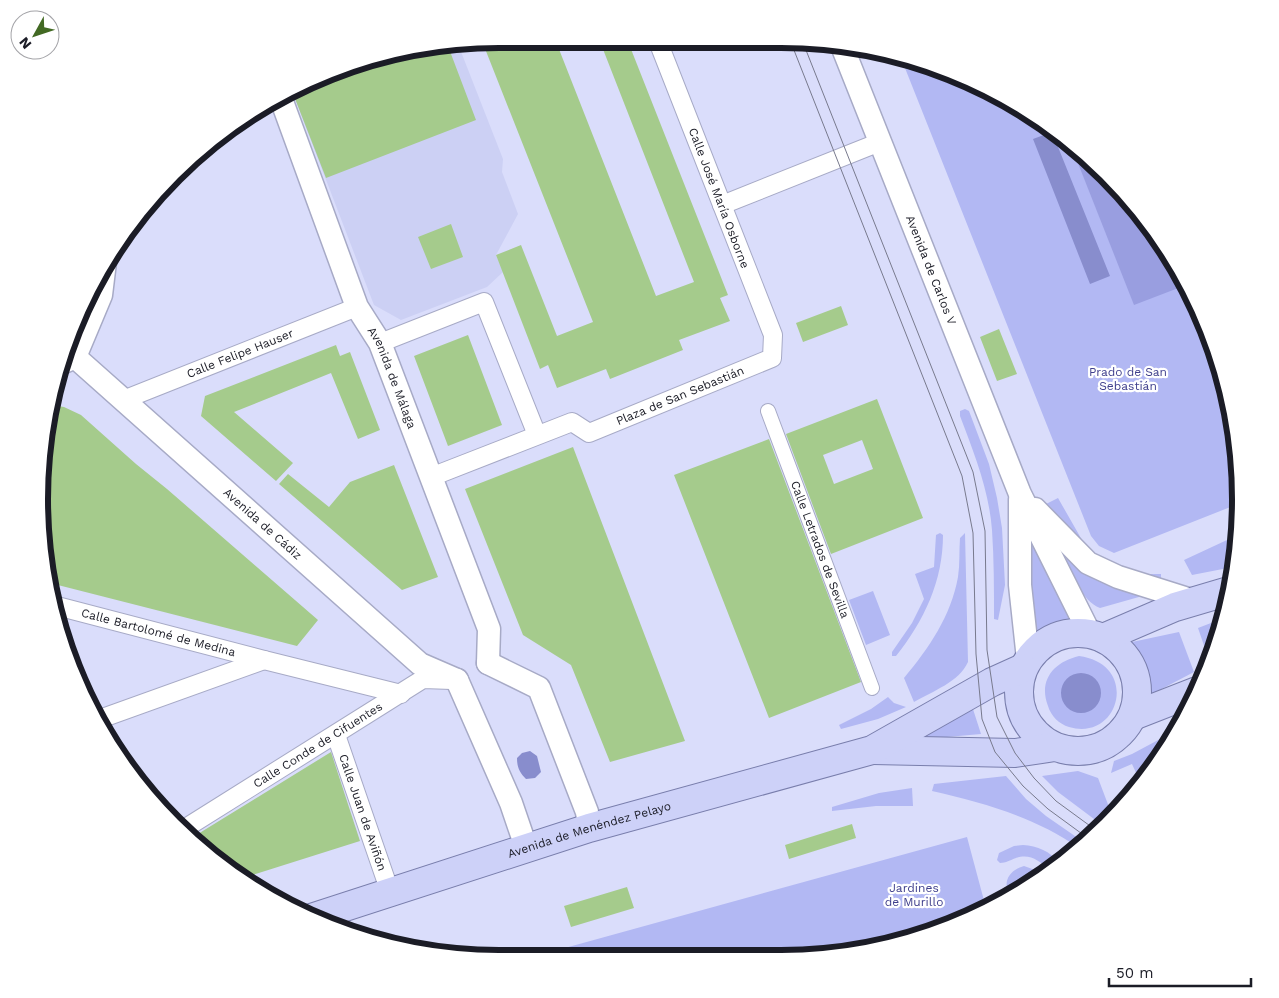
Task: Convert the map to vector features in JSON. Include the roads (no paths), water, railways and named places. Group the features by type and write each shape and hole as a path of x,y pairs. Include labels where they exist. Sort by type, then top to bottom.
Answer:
{"main road":[{"path":"1055,747 1036,734 1023,714 1018,691 1026,664 1042,644 1065,634 1096,636 1175,607 1222,593"},
{"path":"872,750 1015,752 1055,747 1078,752 1101,748 1120,735 1133,716 1138,694 1134,671 1122,651 1096,636"},
{"path":"872,750 1026,664"},
{"path":"1133,716 1187,695"},
{"name":"Avenida de Menéndez Pelayo","path":"322,914 589,828 872,750"}],"street":[{"name":"Calle José María Osborne","path":"661,48 773,335 772,358"},
{"name":"Avenida de Carlos V","path":"844,52 1020,494 1096,636"},
{"name":"Avenida de Málaga","path":"283,103 358,307 380,343 489,629 488,663"},
{"path":"722,206 880,142"},
{"path":"76,341 90,320 101,295 102,283"},
{"path":"380,343 484,302 537,435 431,477"},
{"path":"90,320 91,305"},
{"name":"Calle Felipe Hauser","path":"123,400 358,307"},
{"name":"Avenida de Cádiz","path":"71,354 420,664 457,680"},
{"name":"Plaza de San Sebastián","path":"537,435 572,422 589,433 772,358"},
{"name":"Calle Letrados de Sevilla","path":"768,411 872,688"},
{"path":"1020,494 1088,563 1118,577 1194,601"},
{"path":"1020,494 1020,585 1026,664"},
{"name":"Calle Bartolomé de Medina","path":"61,607 401,694"},
{"name":"Calle Bartolomé de Medina","path":"104,717 264,660"},
{"path":"526,847 510,803 457,680 488,663 539,688 587,812 589,828"},
{"name":"Calle Conde de Cifuentes","path":"189,826 423,680 457,680"},
{"name":"Calle Juan de Aviñón","path":"336,735 390,892"}],"tram line":[{"path":"793,48 962,476 973,533 976,654 982,719 995,752 1023,786 1048,809 1082,834"},
{"path":"805,48 973,472 985,531 987,650 997,717 1015,753 1034,778 1056,801 1090,826"}],"park label":[{"name":"Prado de San Sebastián","path":"1128,379"},
{"name":"Jardines de Murillo","path":"914,895"}]}
